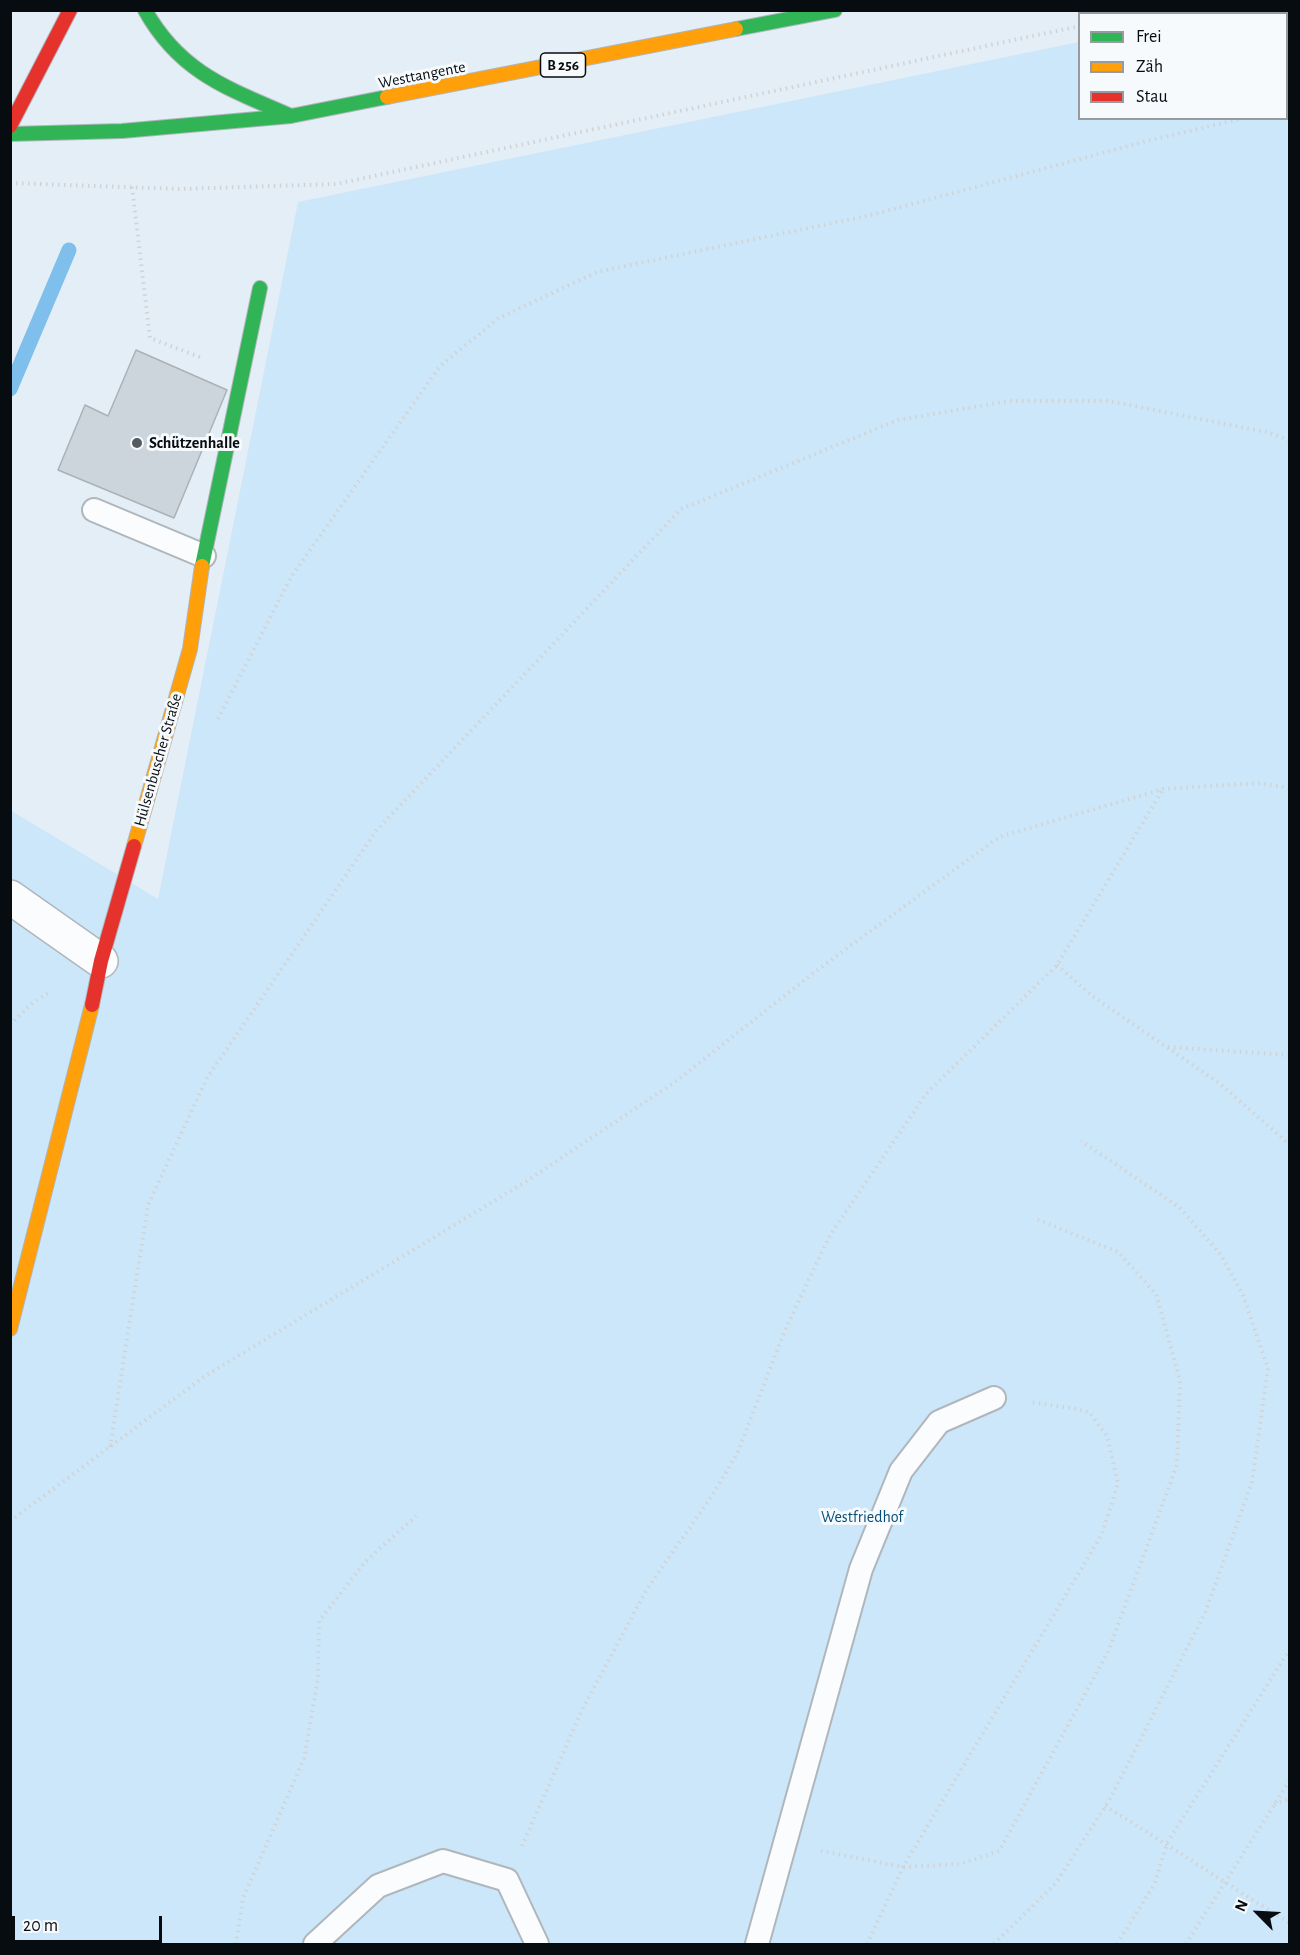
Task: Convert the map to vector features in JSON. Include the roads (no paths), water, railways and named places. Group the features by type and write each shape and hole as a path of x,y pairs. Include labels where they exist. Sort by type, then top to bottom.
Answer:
{"street":[{"path":"10,126 70,10"},
{"path":"145,10 160,38 180,59 225,87 291,116"},
{"name":"Westtangente","path":"10,134 122,131 291,116 835,10"},
{"name":"Hülsenbuscher Straße","path":"10,1329 94,997 101,961 190,650 204,556 260,288"},
{"path":"10,897 101,961"}],"lane":[{"path":"94,510 204,556"},
{"path":"757,1944 861,1569 901,1471 939,1422 994,1398"},
{"path":"315,1944 378,1886 443,1861 507,1880 537,1944"}],"waterway":[{"path":"10,389 69,250"}],"place":[{"name":"Schützenhalle","path":"137,443"}],"park label":[{"name":"Westfriedhof","path":"862,1517"}]}
